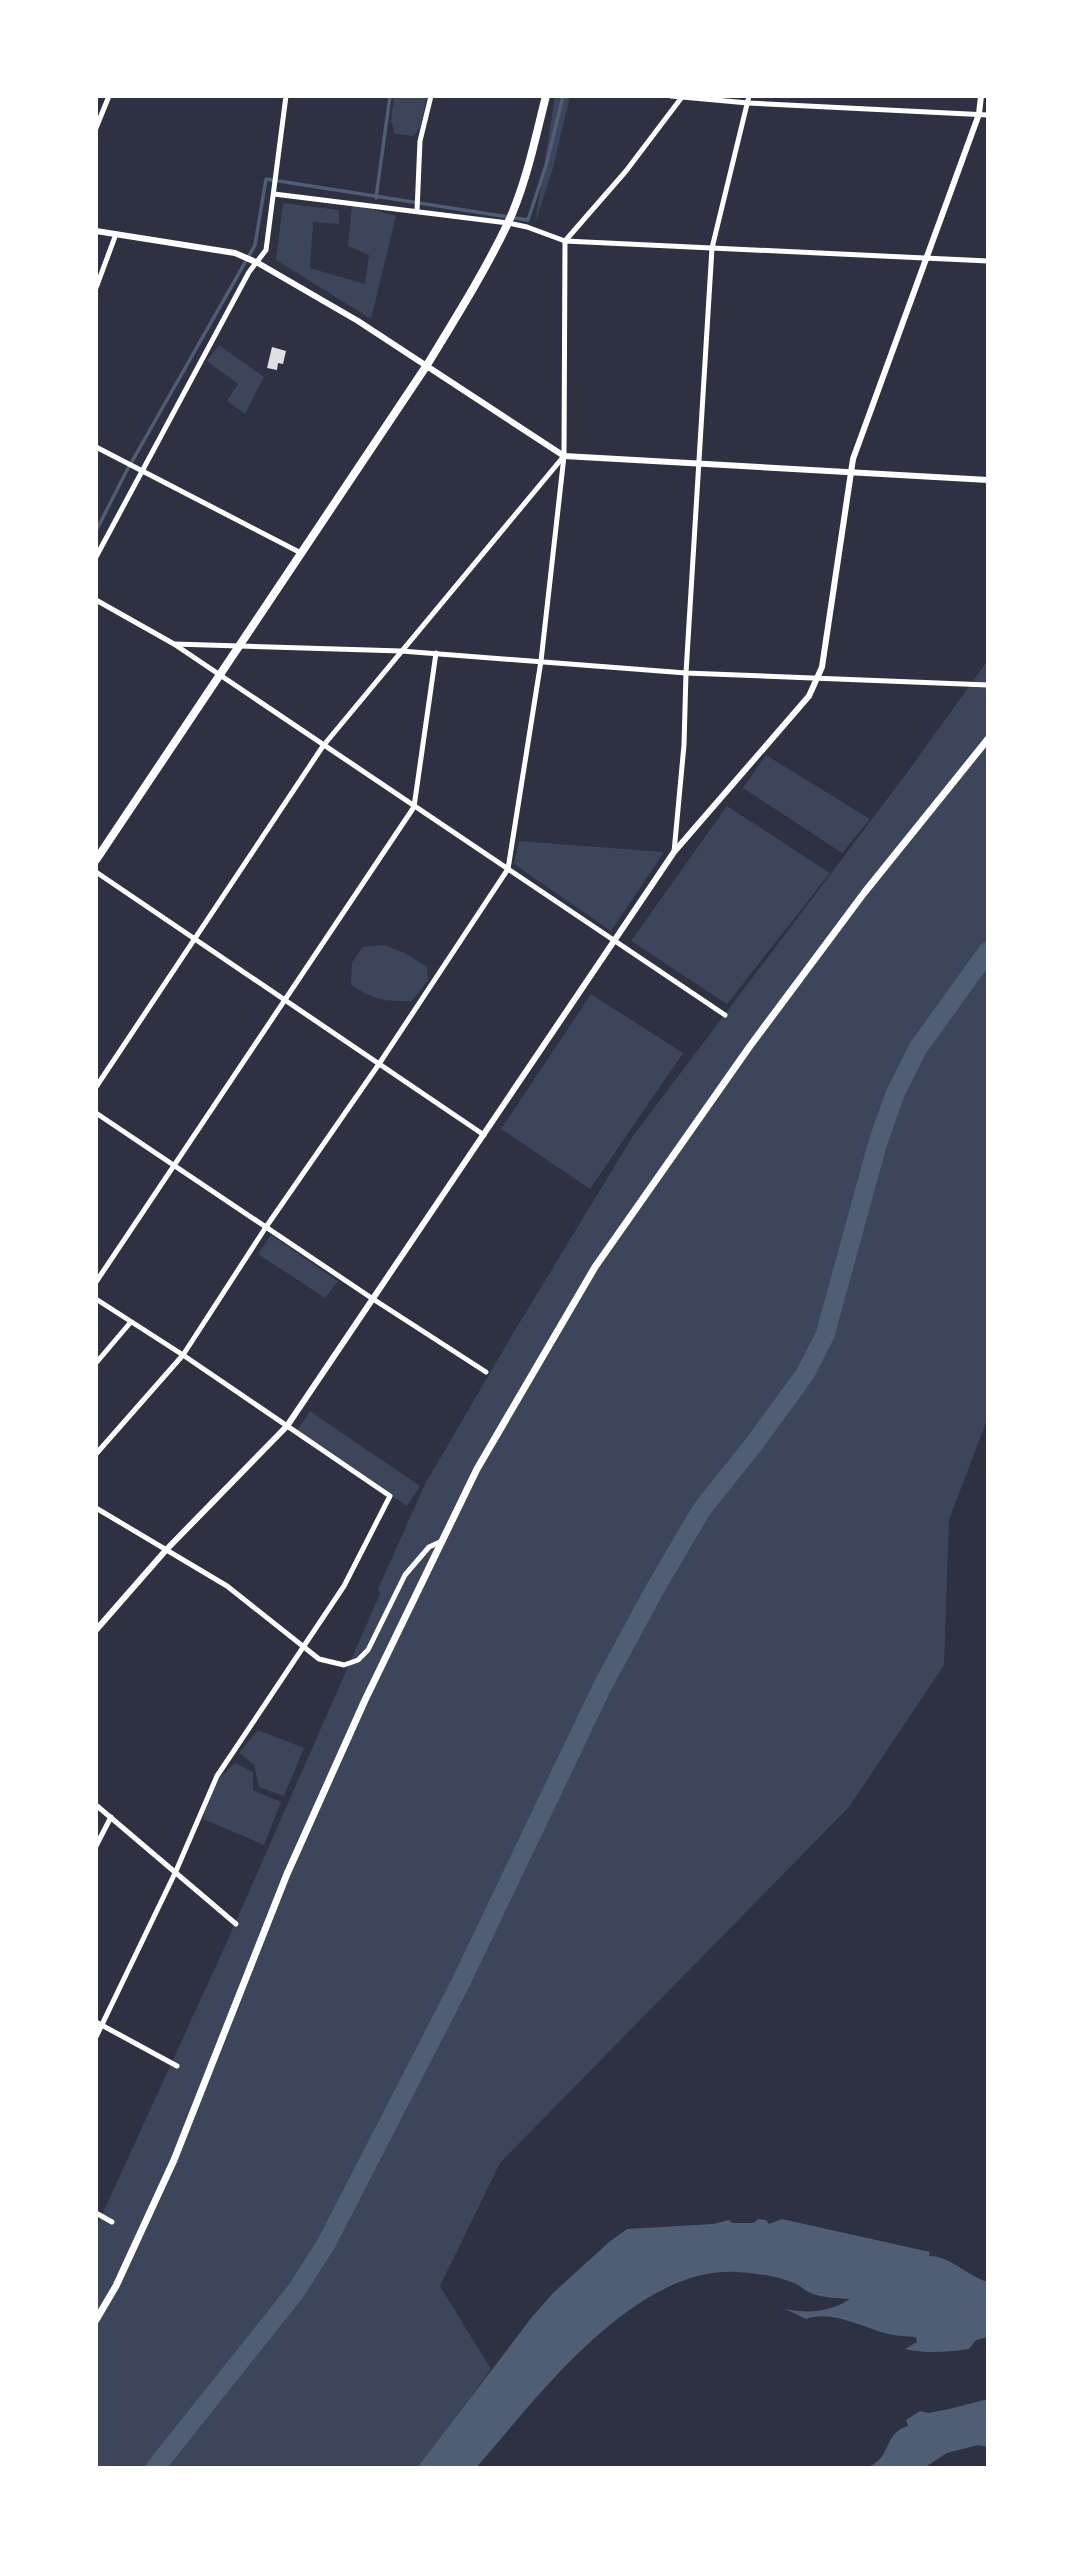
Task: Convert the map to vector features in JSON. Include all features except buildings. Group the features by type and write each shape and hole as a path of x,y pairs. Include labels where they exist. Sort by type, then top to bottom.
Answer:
{"main road":[{"path":"96,860 427,365 473,289 508,223 546,96"},
{"path":"96,2320 116,2286 174,2160 287,1874 365,1700 477,1469 595,1267 758,1035 864,893 988,739"}],"street":[{"path":"96,128 109,96"},
{"path":"96,557 249,272 266,250 286,96"},
{"path":"417,211 420,141 431,96"},
{"path":"671,96 988,115"},
{"path":"96,1630 166,1550 287,1426 674,852 809,696 822,667 850,472 979,114 981,96"},
{"path":"96,1454 183,1355 266,1227 379,1064 508,869 541,661 564,456 565,241 626,171 682,97"},
{"path":"674,852 683,773 685,673 712,248 748,99"},
{"path":"274,194 508,223 565,241 988,261"},
{"path":"96,231 235,253 258,263 427,365 564,456 988,480"},
{"path":"96,288 116,234"},
{"path":"96,447 301,553"},
{"path":"96,1087 323,746 564,456"},
{"path":"96,600 174,644 725,1015"},
{"path":"174,644 401,650 685,673 988,685"},
{"path":"96,1282 414,807 436,653"},
{"path":"96,872 484,1135"},
{"path":"96,1113 373,1300 486,1372"},
{"path":"96,1299 390,1496 344,1586 217,1776 176,1871 99,2024 96,2037"},
{"path":"96,1363 130,1323"},
{"path":"96,1508 227,1586 319,1659 344,1665 358,1660 368,1650 405,1575 429,1547 440,1542"},
{"path":"96,1805 236,1924"},
{"path":"96,1846 111,1817"},
{"path":"99,2024 177,2066"},
{"path":"96,2213 112,2222"}],"shaded area":[{"path":"394,96 427,96 420,127 414,136 395,134 391,121"},
{"path":"555,96 570,96 553,168 535,223"},
{"path":"283,203 339,210 339,224 313,222 310,268 365,284 369,255 348,246 352,204 396,216 371,319 276,260"},
{"path":"219,345 264,377 245,414 227,401 238,384 207,361"},
{"path":"988,660 988,1417 949,1520 944,1665 849,1807 500,2163 440,2286 491,2369 419,2468 96,2468 96,2228 225,1946 380,1594 378,1589 425,1484 633,1136 906,774"},
{"path":"766,755 870,819 842,853 743,788"},
{"path":"727,806 830,873 727,1004 631,941"},
{"path":"519,841 664,852 611,931 514,864"},
{"path":"384,945 405,953 427,967 428,980 412,1001 380,999 351,985 352,962 363,947"},
{"path":"591,994 683,1053 590,1189 501,1129"},
{"path":"271,1235 338,1281 325,1298 258,1254"},
{"path":"310,1411 420,1486 407,1506 296,1432"},
{"path":"258,1730 304,1748 284,1796 259,1787 254,1765 239,1753"},
{"path":"235,1763 253,1772 253,1790 281,1802 264,1845 203,1819 214,1783"},
{"path":"758,2219 766,2220 769,2224 782,2219 930,2252 929,2256 945,2259 988,2282 988,2337 976,2340 969,2349 921,2352 905,2349 917,2342 916,2337 888,2334 826,2316 806,2319 785,2309 819,2311 850,2299 817,2295 797,2284 758,2274 737,2272 699,2276 661,2290 625,2313 590,2342 528,2407 476,2468 417,2468 532,2317 553,2293 609,2242 627,2229 713,2224 729,2220 732,2223 754,2223"},
{"path":"988,2399 988,2447 978,2445 947,2453 924,2468 864,2468 879,2459 894,2435 908,2426 906,2420 920,2411 929,2413"}],"waterway":[{"path":"376,198 390,96"},
{"path":"96,531 126,472 255,245 266,179 528,220 547,162 563,96"},
{"path":"155,2468 296,2291 326,2244 459,1986 602,1687 656,1587 702,1509 805,1374 825,1335 878,1142 895,1094 918,1048 988,951"}]}
